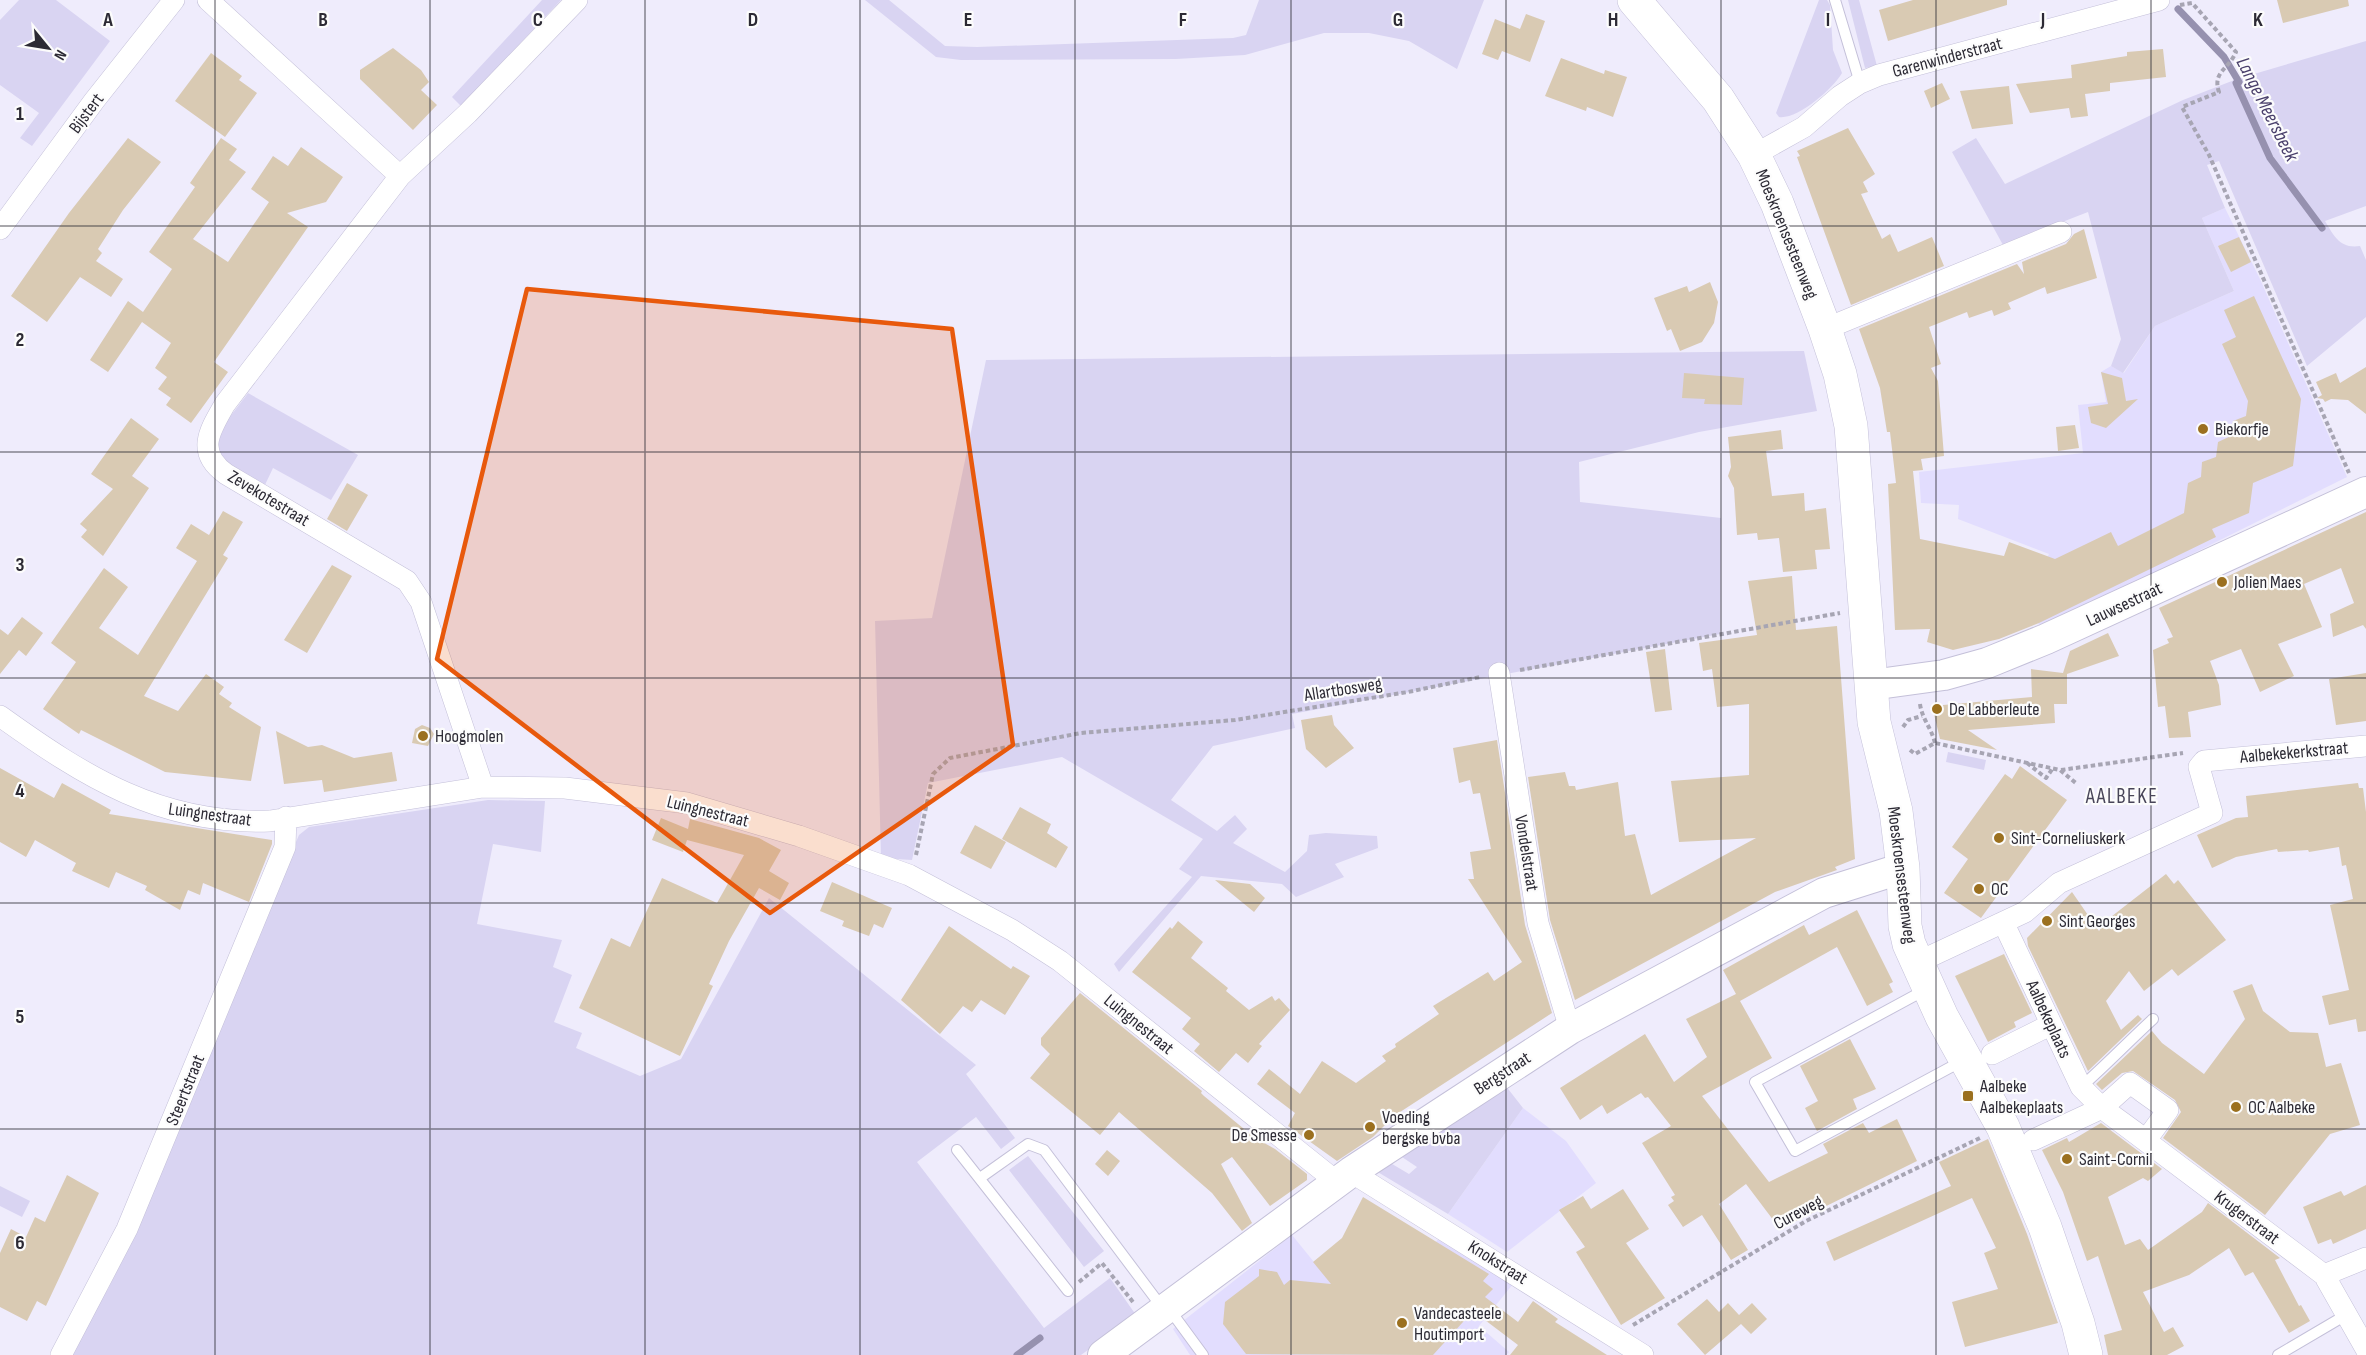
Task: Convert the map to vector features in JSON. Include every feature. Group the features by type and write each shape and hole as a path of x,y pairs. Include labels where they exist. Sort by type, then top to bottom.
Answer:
{"main road":[{"name":"Moeskroensesteenweg","path":"1634,0 1718,99 1754,155 1777,203 1825,329 1840,374 1851,426 1874,723 1896,812 1903,868 1905,926 1922,976 1978,1057 2024,1136 2045,1227 2078,1323 2086,1355"}],"street":[{"name":"Bijstert","path":"0,229 94,101 174,0"},
{"path":"208,0 400,176"},
{"name":"Zevekotestraat","path":"483,787 421,602 407,581 226,474 214,462 207,444 210,429 225,404 400,176 468,113 577,0"},
{"name":"Garenwinderstraat","path":"1754,155 1804,127 1840,96 1860,83 1879,75 2167,3"},
{"path":"1825,329 2061,232"},
{"name":"Lauwsestraat","path":"1871,685 1944,675 1987,663 2046,639 2362,494"},
{"name":"Vondelstraat","path":"1499,673 1538,923 1570,1029"},
{"name":"Luingnestraat","path":"0,716 116,790 182,814 248,822 483,787 565,788 687,803 799,836 909,875 1012,930 1060,961 1344,1177"},
{"name":"Aalbekekerkstraat","path":"2213,760 2366,746"},
{"path":"1922,976 2025,912 2059,883 2212,813 2199,767 2213,760"},
{"name":"Steertstraat","path":"61,1355 127,1229 285,847 285,817"},
{"name":"Bergstraat","path":"1103,1355 1344,1177 1570,1029 1824,893 1903,868"},
{"name":"Aalbekeplaats","path":"2004,924 2080,1091 2102,1108"},
{"path":"1978,1057 2046,1027"},
{"path":"2052,1124 2069,1117 2078,1103 2080,1091"},
{"path":"2024,1136 2102,1108"},
{"name":"Krugerstraat","path":"2102,1108 2324,1275 2366,1349"},
{"name":"Knokstraat","path":"1344,1177 1643,1355"},
{"path":"2324,1275 2366,1258"}],"lane":[{"path":"1835,0 1860,83"},
{"path":"1922,976 1755,1082 1796,1151 1978,1057"},
{"path":"2080,1091 2153,1019"},
{"path":"980,1178 1028,1144 1044,1150 1160,1313 1203,1355"},
{"path":"957,1150 1068,1291"},
{"path":"2278,1355 2346,1315"}],"path":[{"path":"2167,3 2192,3 2236,52 2232,62 2219,71 2216,83 2219,92 2182,107 2209,155 2362,494"},
{"name":"Allartbosweg","path":"909,875 917,853 933,774 950,758 1081,733 1235,720 1408,692 1499,673 1673,644 1722,632 1864,609"},
{"path":"1899,732 1908,720 1922,716 1930,724 1935,743"},
{"path":"1904,746 1915,754 1935,743 2053,768 2060,770 2077,784"},
{"path":"2060,770 2180,752 2213,760"},
{"path":"2026,763 2046,778 2053,768"},
{"name":"Cureweg","path":"1618,1340 1623,1331 1806,1221 2024,1136"},
{"path":"1068,1291 1102,1263 1160,1313"}],"highlighted area":[{"path":"527,289 952,329 1013,745 770,913 437,659"}],"shaded area":[{"path":"19,0 56,0 110,41 32,146 20,138 39,113 0,85 0,20"},
{"path":"542,0 561,0 461,106 452,97"},
{"path":"865,0 889,0 945,46 977,47 1233,38 1246,35 1259,0 1484,0 1457,69 1409,41 1369,33 1324,33 1245,55 1176,59 961,60 936,57"},
{"path":"1819,0 1827,0 1830,5 1833,50 1842,73 1831,87 1804,109 1787,117 1779,117 1776,113"},
{"path":"1848,0 1859,0 1877,66 1865,68"},
{"path":"2366,41 2366,206 2325,221 2338,240 2347,245 2360,246 2366,260 2366,317 2307,366 2219,161 2207,165 2225,208 2202,218 2234,291 2155,326 2123,373 2111,366 2121,339 2088,212 2003,245 1952,152 1976,138 2005,184 2183,100 2237,79"},
{"name":"Biekorfje","path":"2225,208 2260,279 2347,477 2041,629 2022,590 2036,582 2049,554 1958,519 1959,505 1921,503 1919,472 2083,453 2078,405 2106,402 2101,372 2111,366 2124,373 2155,326 2234,291 2202,218"},
{"path":"1804,351 1817,411 1699,432 1579,462 1580,502 1721,518 1720,634 1292,714 1295,728 1213,746 1171,800 1217,831 1235,815 1247,829 1233,843 1285,872 1307,851 1309,835 1326,833 1377,836 1378,848 1335,864 1344,877 1296,897 1282,884 1201,876 1119,972 1114,964 1192,877 1179,869 1203,839 1062,757 928,783 912,860 881,858 875,621 932,618 986,360"},
{"path":"248,393 358,455 331,500 273,468 264,487 231,468 220,457 217,448 223,428"},
{"path":"1948,752 1986,760 1984,770 1946,762"},
{"path":"488,800 545,801 541,852 493,844 477,924 562,940 553,967 572,975 554,1022 582,1033 576,1048 640,1076 681,1059 769,898 976,1065 966,1074 1015,1138 1001,1149 976,1117 917,1162 1044,1328 1110,1278 1136,1315 1081,1355 68,1355 108,1289 143,1218 180,1116 299,835 309,827"},
{"path":"1505,1085 1523,1108 1448,1214 1376,1171 1387,1161 1409,1174 1417,1167 1399,1155"},
{"path":"1523,1108 1566,1141 1596,1183 1507,1252 1448,1214"},
{"path":"1028,1156 1104,1251 1084,1267 1009,1170"},
{"path":"0,1186 30,1201 22,1217 0,1206"},
{"path":"1292,1235 1353,1310 1404,1283 1439,1238 1513,1284 1479,1326 1509,1352 1506,1355 1190,1355 1173,1329"}],"building":[{"path":"1913,0 2007,0 2007,5 1888,41 1879,10"},
{"path":"2277,0 2348,0 2349,6 2283,23"},
{"path":"1526,14 1545,21 1530,62 1502,51 1498,60 1482,54 1495,19 1520,29"},
{"path":"393,48 421,70 429,82 421,90 437,105 413,130 360,79 360,70"},
{"path":"2163,49 2166,77 2110,83 2110,91 2085,94 2088,116 2071,118 2069,108 2030,113 2016,84 2072,78 2071,65 2127,56 2127,52"},
{"path":"211,53 242,76 239,80 257,93 225,137 175,101"},
{"path":"1561,58 1604,74 1605,70 1627,77 1613,117 1587,107 1586,111 1545,96"},
{"path":"1942,83 1950,99 1931,108 1924,91"},
{"path":"2009,86 2013,124 1972,129 1960,91"},
{"path":"1848,128 1875,174 1863,182 1868,192 1861,194 1882,239 1890,234 1898,252 1932,237 1944,266 1851,305 1797,157 1800,156 1797,151"},
{"path":"128,138 161,162 123,210 98,249 102,253 96,261 123,279 111,297 80,277 47,322 11,296 69,213"},
{"path":"221,138 237,149 229,160 246,172 193,239 228,262 269,202 251,189 273,156 288,166 301,147 343,177 326,202 287,213 308,227 214,362 228,372 191,423 166,405 171,398 158,389 167,377 155,368 171,343 142,322 108,372 90,360 128,301 143,312 172,269 149,252 195,187 190,183"},
{"path":"2084,229 2097,278 2047,294 2045,287 2008,303 2011,309 1994,316 1992,310 1969,318 1967,312 1929,327 1941,364 1931,368 1938,381 1944,456 1921,459 1923,470 1913,471 1920,539 2004,556 2009,542 2055,559 2111,532 2118,546 2184,513 2188,483 2201,477 2202,462 2216,457 2218,442 2231,436 2233,421 2246,416 2248,401 2222,344 2236,337 2224,310 2254,296 2301,399 2293,466 2253,483 2249,513 2212,529 2216,537 2039,623 1999,639 1953,650 1927,642 1930,629 1895,630 1888,484 1896,483 1890,432 1887,432 1880,388 1859,329 2017,264 2024,274 2022,262 2066,244 2074,234"},
{"path":"2239,237 2251,262 2231,272 2218,246"},
{"path":"1710,282 1718,302 1714,323 1702,342 1680,351 1671,329 1667,331 1654,298 1687,286 1689,292"},
{"path":"2366,367 2366,414 2348,400 2331,399 2325,402 2317,398 2322,395 2316,382 2336,373 2340,383"},
{"path":"2101,372 2122,378 2126,401 2138,399 2106,428 2091,423 2088,407 2108,404"},
{"path":"1684,373 1744,378 1742,405 1704,404 1705,399 1682,398"},
{"path":"131,418 159,439 132,476 149,488 103,556 81,537 87,530 80,524 113,489 91,474"},
{"path":"2075,425 2079,448 2058,451 2056,427"},
{"path":"1781,430 1783,449 1766,451 1772,496 1804,493 1805,511 1826,508 1830,549 1815,550 1817,569 1783,572 1779,538 1758,540 1757,533 1737,535 1734,488 1728,476 1731,467 1728,437"},
{"path":"347,483 368,495 347,531 327,519"},
{"path":"223,511 243,522 223,555 228,558 144,696 178,711 206,674 224,687 219,694 232,703 229,707 261,727 251,781 165,772 81,730 79,734 43,709 76,662 51,643 104,568 128,587 99,628 138,655 197,561 176,548 191,524 209,535"},
{"path":"2366,512 2366,629 2363,625 2333,637 2330,614 2354,603 2341,568 2304,584 2322,627 2278,644 2294,676 2260,692 2241,649 2210,661 2219,685 2221,705 2188,712 2191,737 2169,738 2165,706 2158,707 2153,650 2169,643 2167,639 2173,637 2159,608"},
{"path":"332,565 352,576 307,653 284,640"},
{"path":"1792,576 1796,630 1837,626 1855,859 1835,867 1837,870 1775,892 1575,1000 1550,920 1528,777 1565,772 1569,786 1575,786 1576,790 1618,782 1625,836 1635,834 1651,895 1756,838 1679,842 1671,781 1749,775 1749,704 1717,707 1712,669 1703,671 1699,643 1757,635 1748,581"},
{"path":"22,617 43,633 26,656 19,650 0,674 0,629 8,635"},
{"path":"2108,633 2119,656 2067,674 2067,704 2054,704 2055,723 1968,730 1997,750 1940,739 1932,706 2032,697 2031,669 2063,673 2070,651"},
{"path":"1665,649 1672,710 1655,712 1646,652"},
{"path":"2366,673 2366,721 2336,725 2329,679"},
{"path":"1332,715 1334,725 1354,748 1326,768 1306,749 1301,720"},
{"name":"Hoogmolen","path":"422,725 430,728 434,734 428,746 412,743 415,729"},
{"path":"276,731 308,747 322,745 354,758 392,752 397,781 324,792 322,780 284,784"},
{"path":"1497,740 1525,925 1552,1013 1394,1116 1373,1137 1337,1161 1288,1126 1295,1113 1257,1084 1269,1069 1300,1094 1322,1061 1356,1083 1386,1061 1382,1056 1396,1047 1395,1044 1439,1014 1433,1006 1488,972 1494,981 1522,962 1468,879 1474,879 1470,852 1491,849 1480,793 1473,794 1470,780 1459,783 1453,748"},
{"name":"Sint-Corneliuskerk","path":"2020,766 2067,800 1981,918 1944,893 1968,859 1952,847 2005,774 2012,779"},
{"path":"0,768 54,798 62,783 111,810 109,814 272,840 249,902 203,883 200,895 188,890 180,910 145,890 147,886 116,872 109,888 72,871 76,863 35,840 26,857 0,842"},
{"path":"2358,783 2359,788 2363,788 2366,812 2366,1031 2358,1032 2356,1019 2329,1025 2322,996 2349,990 2330,905 2353,899 2346,865 2342,866 2339,847 2309,852 2308,850 2278,852 2277,849 2236,857 2212,868 2197,835 2236,818 2248,817 2246,796"},
{"path":"1020,807 1051,824 1047,833 1068,847 1056,868 1002,839"},
{"path":"661,818 688,829 690,819 759,838 781,850 769,871 789,883 780,900 759,888 729,941 709,984 713,986 680,1056 579,1008 611,938 630,947 662,878 717,903 744,855 687,840 683,852 652,840"},
{"path":"975,825 1006,842 991,869 960,853"},
{"path":"2166,874 2174,884 2178,880 2226,940 2178,976 2172,969 2144,991 2129,971 2106,1001 2121,1030 2138,1015 2142,1019 2088,1071 2028,946 2027,938 2072,892 2099,931 2107,920"},
{"path":"1215,880 1250,884 1265,898 1254,912"},
{"path":"832,882 892,908 883,928 874,924 869,936 842,926 844,921 820,911"},
{"path":"1857,910 1893,982 1889,984 1893,992 1867,1006 1837,947 1740,1001 1772,1058 1702,1096 1769,1182 1828,1153 1823,1144 1863,1123 1869,1133 1897,1119 1917,1161 1780,1229 1746,1184 1719,1204 1748,1250 1731,1260 1702,1215 1683,1227 1668,1205 1674,1201 1671,1197 1675,1195 1642,1143 1671,1126 1648,1097 1645,1098 1641,1093 1607,1114 1602,1105 1580,1120 1560,1088 1645,1034 1674,1082 1707,1057 1686,1019 1736,994 1723,970 1804,925 1809,935"},
{"path":"1178,921 1203,942 1191,958 1228,988 1226,991 1249,1010 1272,996 1275,1001 1279,998 1290,1010 1259,1044 1262,1046 1248,1063 1236,1053 1219,1072 1194,1051 1200,1044 1182,1029 1191,1018 1132,972 1170,927 1172,929"},
{"path":"949,926 1011,969 1013,966 1030,976 1005,1015 981,1000 972,1012 963,1006 940,1034 901,1000"},
{"path":"2004,954 2032,1013 2014,1022 2016,1027 1988,1042 1955,976"},
{"name":"OC Aalbeke","path":"2252,984 2263,1011 2290,1032 2318,1033 2326,1067 2341,1063 2360,1125 2330,1134 2265,1215 2163,1138 2181,1112 2175,1100 2133,1071 2122,1073 2102,1090 2096,1084 2152,1031 2162,1043 2204,1074 2245,1019 2233,991"},
{"path":"1080,993 1202,1091 1204,1096 1255,1138 1275,1149 1307,1174 1307,1180 1270,1206 1232,1157 1221,1164 1252,1223 1242,1231 1212,1193 1119,1112 1100,1135 1030,1078 1050,1054 1041,1045 1041,1038"},
{"path":"1850,1039 1876,1089 1853,1099 1857,1109 1817,1131 1805,1108 1818,1101 1800,1066"},
{"path":"2101,1123 2162,1169 2148,1181 2143,1178 2108,1197 2125,1245 2140,1239 2148,1250 2202,1212 2208,1203 2280,1258 2275,1260 2299,1306 2301,1305 2310,1321 2289,1333 2253,1272 2245,1276 2229,1248 2189,1275 2143,1292 2164,1332 2173,1327 2184,1346 2167,1355 2108,1355 2104,1335 2122,1330 2098,1256 2087,1261 2063,1192 2042,1150 2067,1138 2069,1142"},
{"path":"1988,1139 2027,1234 2058,1323 1965,1347 1952,1302 1998,1289 1984,1253 1996,1248 1972,1198 1834,1261 1826,1242 1951,1186 1939,1162"},
{"path":"1107,1150 1120,1161 1108,1176 1095,1164"},
{"path":"67,1175 99,1193 46,1306 37,1301 27,1321 0,1307 0,1253 11,1229 26,1237 35,1217 45,1222"},
{"path":"2366,1185 2366,1229 2333,1244 2331,1239 2318,1244 2303,1207 2341,1191 2344,1196"},
{"path":"1623,1189 1649,1229 1626,1243 1665,1298 1621,1325 1576,1252 1585,1247 1559,1210 1583,1196 1591,1209"},
{"path":"1363,1197 1489,1274 1483,1281 1493,1289 1485,1297 1518,1322 1533,1301 1558,1319 1555,1322 1607,1355 1510,1355 1518,1345 1473,1311 1433,1355 1246,1354 1223,1324 1225,1302 1259,1276 1259,1269 1277,1272 1284,1285 1290,1280 1331,1284 1313,1262 1342,1238"},
{"path":"1707,1299 1719,1312 1728,1303 1739,1315 1752,1303 1767,1319 1751,1334 1741,1324 1705,1355 1677,1324"}],"waterway":[{"name":"Lange Meersbeek","path":"2178,9 2224,57 2239,82 2236,83 2270,158 2322,228"},
{"path":"1017,1355 1040,1338"}],"place":[{"name":"Biekorfje","path":"2203,429"},
{"name":"Jolien Maes","path":"2222,582"},
{"name":"De Labberleute","path":"1937,709"},
{"name":"Hoogmolen","path":"423,736"},
{"name":"Sint-Corneliuskerk","path":"1999,838"},
{"name":"OC","path":"1979,889"},
{"name":"Sint Georges","path":"2047,921"},
{"name":"Aalbeke Aalbekeplaats","path":"1968,1096"},
{"name":"OC Aalbeke","path":"2236,1107"},
{"name":"Voeding bergske bvba","path":"1370,1127"},
{"name":"De Smesse","path":"1309,1135"},
{"name":"Saint-Cornil","path":"2067,1159"},
{"name":"Vandecasteele Houtimport","path":"1402,1323"}],"district":[{"name":"AALBEKE","path":"2122,796"}]}
